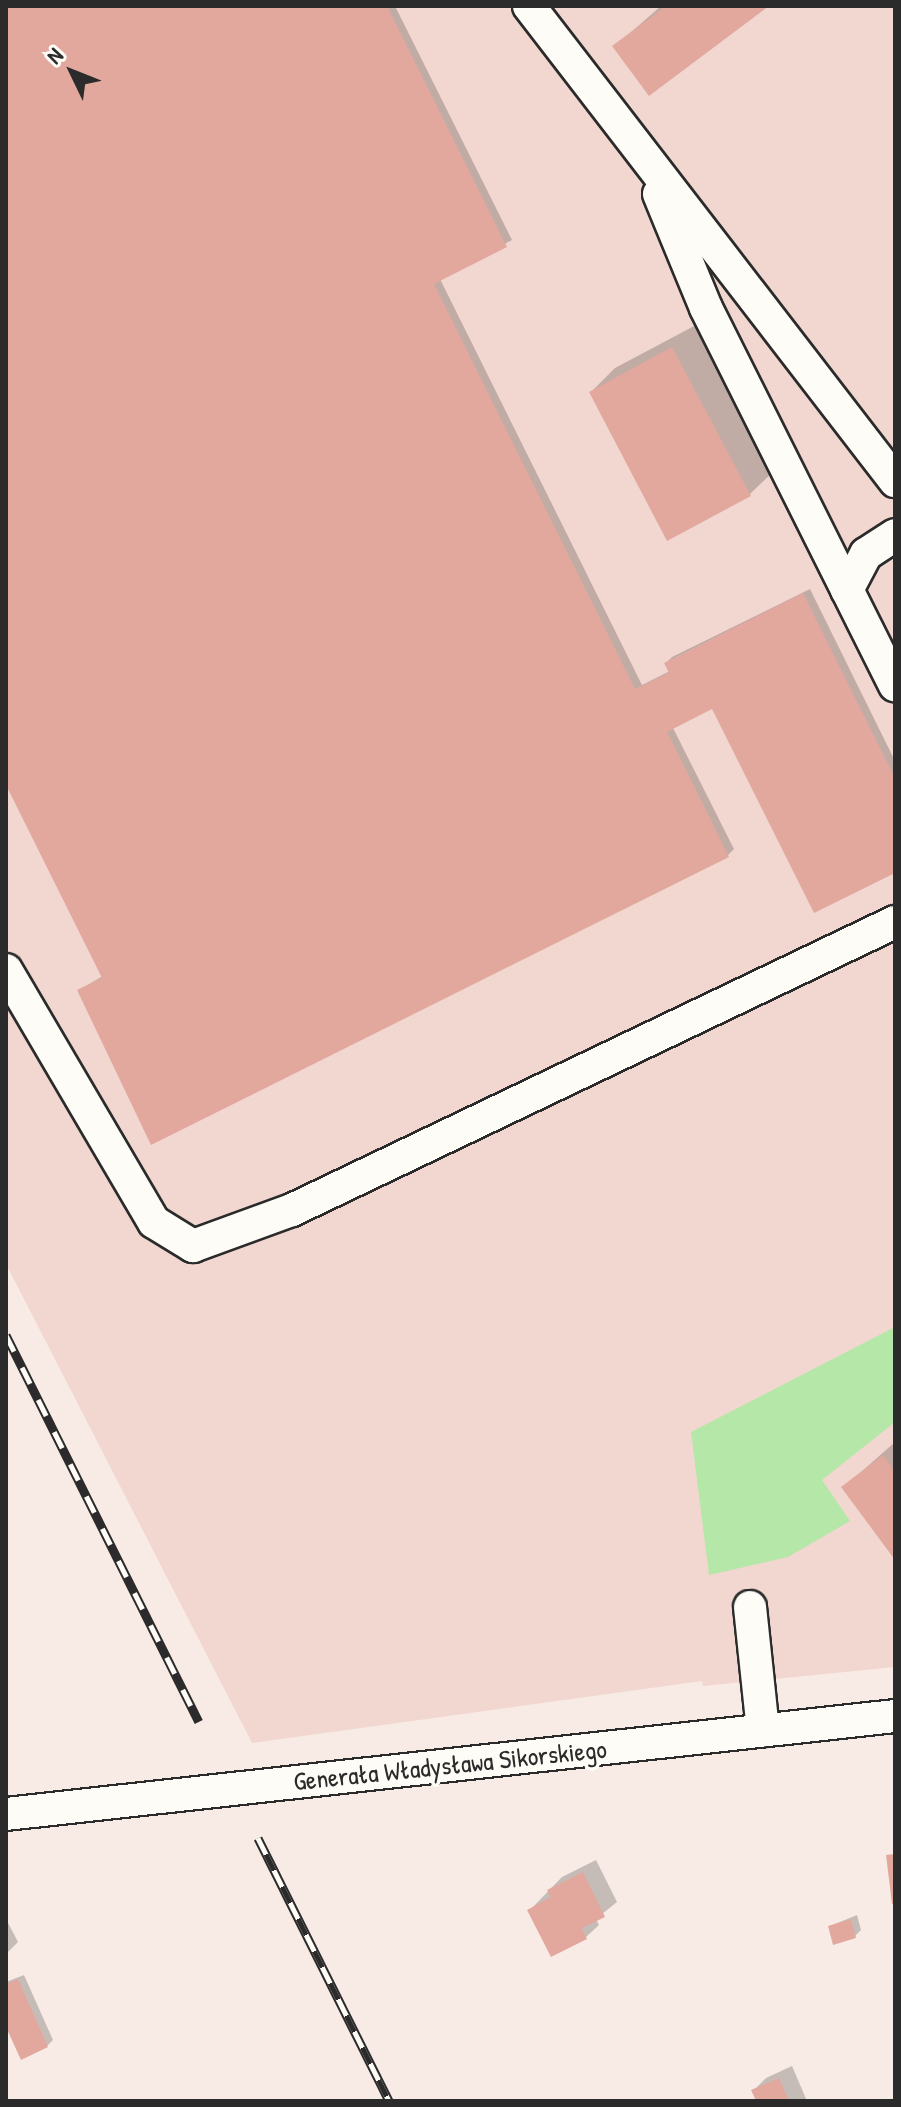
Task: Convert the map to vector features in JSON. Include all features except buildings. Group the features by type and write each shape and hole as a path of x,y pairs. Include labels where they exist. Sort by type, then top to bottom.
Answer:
{"street":[{"path":"529,6 895,481"},
{"path":"643,154 706,308 895,685"},
{"path":"847,590 866,554 895,535"},
{"path":"6,970 154,1222 193,1246 292,1210 895,922"},
{"path":"750,1607 763,1730"},
{"name":"Generała Władysława Sikorskiego","path":"6,1814 895,1716"}],"shaded area":[{"path":"6,6 895,6 895,1667 703,1686 702,1681 252,1743 6,1264"}],"green space":[{"path":"895,1327 895,1422 822,1480 850,1521 788,1557 709,1575 691,1432"}],"railway":[{"path":"6,1335 199,1722"},
{"path":"258,1838 389,2101"}]}
